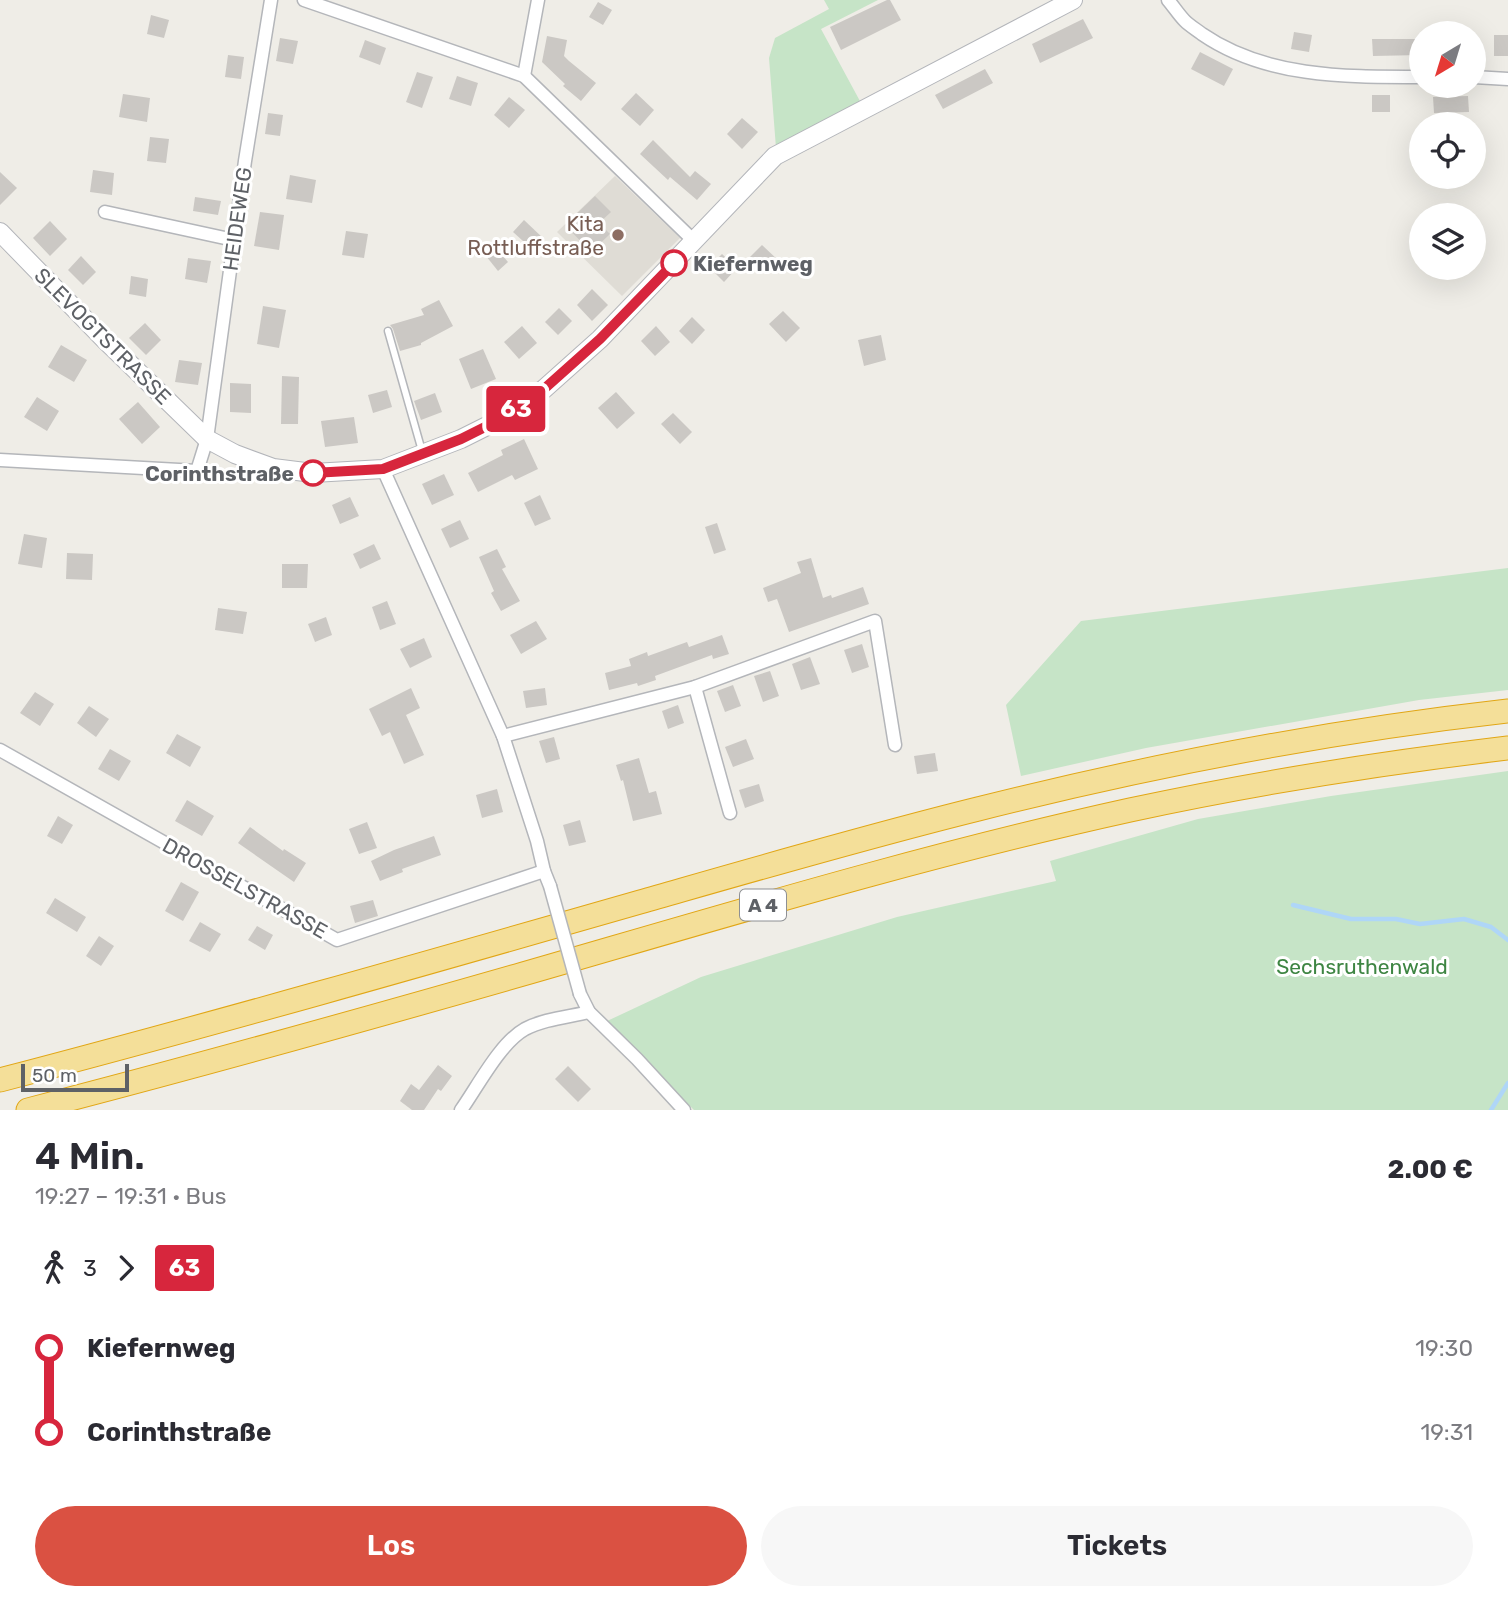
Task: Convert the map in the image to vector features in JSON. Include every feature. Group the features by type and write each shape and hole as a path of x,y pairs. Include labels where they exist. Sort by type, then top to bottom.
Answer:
{"highway":[{"name":"A 4","path":"0,1080 975,810 1203,758 1314,738 1508,711"},
{"name":"A 4","path":"28,1110 958,852 1131,810 1332,772 1508,748"}],"street":[{"name":"HEIDEWEG","path":"0,460 197,471 207,439 233,240 271,0"},
{"path":"304,0 524,76 694,241"},
{"path":"524,76 538,0"},
{"name":"SLEVOGTSTRASSE","path":"0,232 104,339 207,439 235,454 273,468 313,473 383,469 461,439 503,418 544,389 600,339 775,156 1073,0"},
{"path":"1168,0 1186,23 1218,45 1254,59 1309,73 1409,77"},
{"path":"1486,78 1508,79"},
{"path":"105,212 233,240"},
{"path":"383,469 503,736 537,841 580,994 589,1012 684,1110"},
{"path":"503,736 695,687 874,621 895,745"},
{"path":"695,687 730,813"},
{"name":"DROSSELSTRASSE","path":"0,750 337,940 544,871"},
{"path":"461,1110 507,1042 526,1029 546,1021 589,1012"}],"lane":[{"path":"388,331 423,454"}],"shaded area":[{"name":"Kita Rottluffstraße","path":"615,176 680,238 622,296 557,232"}],"green space":[{"path":"824,0 878,0 821,29 861,103 776,148 769,58 775,38 829,9"},
{"path":"1508,568 1508,690 1419,700 1146,748 1021,776 1006,705 1081,621"},
{"name":"Sechsruthenwald","path":"1508,771 1508,1110 694,1110 605,1022 701,977 897,917 1056,881 1050,861 1198,819 1331,796"}],"building":[{"path":"890,0 901,20 841,50 830,27"},
{"path":"598,2 612,10 603,25 589,17"},
{"path":"151,15 169,20 164,38 147,34"},
{"path":"1083,19 1093,38 1040,63 1032,44"},
{"path":"1294,32 1312,35 1309,52 1291,49"},
{"path":"1494,35 1508,35 1508,56 1494,56"},
{"path":"547,36 567,40 564,56 596,83 581,101 563,86 565,84 542,62"},
{"path":"280,38 298,41 293,64 276,61"},
{"path":"1372,39 1409,39 1409,55 1373,56"},
{"path":"365,40 386,48 380,65 359,57"},
{"path":"1200,52 1233,69 1224,86 1191,69"},
{"path":"228,55 244,57 241,79 225,77"},
{"path":"985,69 993,83 943,109 935,95"},
{"path":"417,72 433,77 422,108 406,102"},
{"path":"457,76 478,83 471,106 449,99"},
{"path":"636,93 654,110 640,126 621,109"},
{"path":"123,94 150,98 147,122 119,117"},
{"path":"1372,95 1390,95 1390,112 1372,112"},
{"path":"509,97 525,110 509,128 494,115"},
{"path":"1433,98 1468,98 1469,112 1434,112"},
{"path":"268,113 283,115 280,136 265,134"},
{"path":"742,118 758,132 742,149 727,134"},
{"path":"150,137 169,139 166,163 147,161"},
{"path":"653,140 690,177 695,171 711,184 697,200 670,177 668,180 640,154"},
{"path":"93,170 114,173 112,195 90,192"},
{"path":"0,172 17,188 0,205"},
{"path":"290,175 316,180 312,203 286,199"},
{"path":"595,196 611,212 599,223 610,234 591,252 565,225"},
{"path":"195,197 221,201 218,215 193,211"},
{"path":"260,212 284,215 279,250 254,246"},
{"path":"524,220 544,239 533,250 513,232"},
{"path":"50,221 67,239 50,256 33,238"},
{"path":"346,231 368,234 364,258 342,255"},
{"path":"762,245 779,261 767,273 750,257"},
{"path":"496,248 508,262 498,271 486,256"},
{"path":"722,254 737,268 724,282 709,267"},
{"path":"81,256 96,272 83,285 68,270"},
{"path":"188,258 211,261 207,283 185,279"},
{"path":"131,276 148,279 146,297 129,294"},
{"path":"592,289 608,305 592,321 577,305"},
{"path":"439,300 453,326 421,345 400,351 390,325 424,315 421,309"},
{"path":"263,306 286,310 279,348 257,344"},
{"path":"559,308 572,321 558,335 545,322"},
{"path":"783,311 800,328 786,342 769,324"},
{"path":"692,317 705,330 692,344 679,331"},
{"path":"145,323 161,340 146,355 129,338"},
{"path":"522,326 537,343 519,359 504,342"},
{"path":"656,326 670,342 655,356 641,341"},
{"path":"881,335 886,360 864,366 858,340"},
{"path":"61,345 87,360 74,382 48,367"},
{"path":"483,349 496,379 471,389 459,359"},
{"path":"179,360 202,363 198,385 175,382"},
{"path":"282,376 299,377 298,424 281,424"},
{"path":"230,383 251,384 251,413 230,412"},
{"path":"387,390 392,407 373,413 368,395"},
{"path":"616,392 635,413 617,429 598,408"},
{"path":"435,393 442,412 421,420 414,401"},
{"path":"37,397 59,411 47,431 24,417"},
{"path":"138,402 160,427 142,444 119,419"},
{"path":"673,413 692,432 680,444 661,424"},
{"path":"354,417 358,443 325,447 321,421"},
{"path":"524,439 538,469 515,480 512,475 478,492 468,473 503,455 501,450"},
{"path":"444,474 454,495 432,505 422,484"},
{"path":"540,495 551,519 535,526 524,503"},
{"path":"350,497 359,516 340,524 332,505"},
{"path":"460,520 469,539 450,548 441,529"},
{"path":"717,523 726,550 714,554 705,527"},
{"path":"24,534 47,538 42,568 18,564"},
{"path":"374,544 381,559 360,569 353,554"},
{"path":"497,549 506,567 502,569 520,601 501,611 491,593 494,591 479,557"},
{"path":"67,553 93,554 92,580 66,579"},
{"path":"811,558 823,598 831,595 832,598 863,587 869,604 789,632 777,599 768,602 763,588 801,573 797,562"},
{"path":"282,564 308,564 307,588 282,588"},
{"path":"387,601 396,624 380,630 372,607"},
{"path":"218,608 247,612 243,634 215,630"},
{"path":"326,617 332,635 315,642 308,624"},
{"path":"536,621 547,639 521,654 510,635"},
{"path":"722,635 729,654 713,659 712,655 655,676 656,680 638,686 637,683 609,690 605,673 631,666 629,659 647,652 648,656 687,642 689,647"},
{"path":"424,638 432,657 410,668 400,649"},
{"path":"862,644 869,667 852,673 844,650"},
{"path":"810,657 820,684 801,690 792,664"},
{"path":"770,671 779,696 763,702 754,676"},
{"path":"733,685 741,706 725,712 717,691"},
{"path":"411,688 420,708 406,715 424,755 404,764 390,732 382,736 369,709"},
{"path":"545,688 547,705 526,708 523,691"},
{"path":"35,692 54,704 40,726 20,713"},
{"path":"678,705 684,723 668,729 662,711"},
{"path":"89,706 109,719 96,737 77,723"},
{"path":"177,734 201,747 190,767 166,753"},
{"path":"554,737 560,759 546,763 539,741"},
{"path":"746,739 754,759 733,767 725,747"},
{"path":"110,749 131,761 119,781 98,769"},
{"path":"935,753 938,771 917,774 914,756"},
{"path":"639,758 649,793 656,791 662,814 633,821 623,780 621,781 616,765"},
{"path":"759,784 764,801 745,808 739,790"},
{"path":"497,789 503,812 482,818 476,795"},
{"path":"187,800 214,816 202,836 175,821"},
{"path":"58,816 73,825 62,844 47,836"},
{"path":"580,820 586,842 569,846 563,825"},
{"path":"367,822 377,848 359,854 349,829"},
{"path":"250,827 283,851 284,849 306,863 294,882 238,843"},
{"path":"434,836 441,855 402,869 403,872 380,881 371,861"},
{"path":"181,882 199,892 183,921 165,911"},
{"path":"55,898 86,917 77,932 46,913"},
{"path":"373,900 378,916 355,923 350,906"},
{"path":"200,922 221,934 210,952 189,941"},
{"path":"257,926 273,935 265,950 248,940"},
{"path":"99,936 114,946 101,966 86,956"},
{"path":"438,1065 452,1076 441,1091 438,1089 424,1110 412,1110 400,1101 411,1084 419,1090"},
{"path":"568,1066 591,1089 578,1102 555,1079"}],"waterway":[{"path":"1293,905 1351,919 1396,919 1420,924 1464,919 1491,927 1508,940"},
{"path":"1491,1110 1508,1083"}],"bus line":[{"name":"63","path":"313,473 383,469 461,439 503,418 544,389 600,339 674,263"}],"place":[{"name":"Kita Rottluffstraße","path":"618,235"},
{"name":"Kiefernweg","path":"674,263"},
{"name":"Corinthstraße","path":"313,473"}]}
